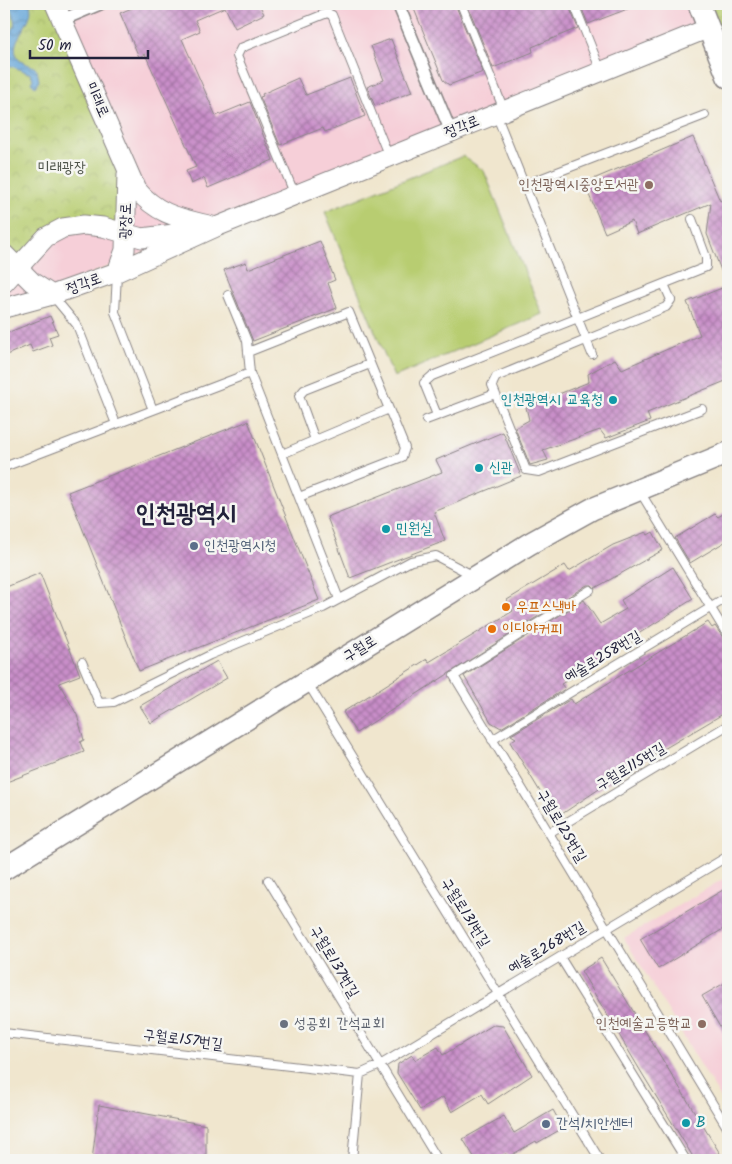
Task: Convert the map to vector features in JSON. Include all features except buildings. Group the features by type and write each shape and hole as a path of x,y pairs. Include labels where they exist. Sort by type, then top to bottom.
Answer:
{"main road":[{"path":"699,4 708,28 720,48 728,78"},
{"name":"구월로","path":"4,869 476,576 560,526 638,489 728,453"}],"street":[{"path":"58,12 100,4"},
{"path":"398,4 451,132"},
{"name":"미래로","path":"58,12 136,188 149,203 164,213 216,227"},
{"name":"정각로","path":"4,308 52,295 118,272 216,227 708,28"},
{"name":"광장로","path":"118,272 125,250 127,170"},
{"name":"정각로","path":"4,283 46,237 63,228 84,225 103,227 142,238 216,227"},
{"path":"4,254 32,282 52,295"}],"lane":[{"path":"461,4 524,185 592,354"},
{"path":"574,4 601,71"},
{"path":"295,195 237,56 241,48 327,13 332,16 389,157"},
{"path":"524,185 705,115"},
{"path":"437,415 424,383 432,376 706,267 706,257 692,220"},
{"path":"118,272 115,312 153,410"},
{"path":"664,284 671,300 666,307 496,377 492,385 526,470 538,472 702,409"},
{"path":"52,295 77,325 116,424"},
{"path":"228,295 247,341 250,373 339,599"},
{"path":"248,352 349,312 405,448 402,457 299,497"},
{"path":"315,440 299,396 304,390 370,364"},
{"path":"4,467 250,373"},
{"path":"426,420 495,394"},
{"path":"282,454 390,410"},
{"path":"638,489 728,636"},
{"path":"82,662 99,702 114,702 210,655 290,623 411,561 436,556 476,576"},
{"name":"구월로125번길","path":"590,590 454,676 728,1129"},
{"name":"예술로258번길","path":"492,740 728,597"},
{"name":"구월로131번길","path":"306,681 600,1160"},
{"name":"구월로115번길","path":"549,833 728,726"},
{"name":"예술로268번길","path":"380,1064 728,856"},
{"name":"구월로137번길","path":"268,880 438,1160"},
{"path":"560,956 686,1160"},
{"name":"구월로157번길","path":"4,1033 360,1074"},
{"path":"352,1160 360,1074 380,1064"}],"shaded area":[{"path":"4,4 699,4 708,28 4,308"},
{"name":"인천예술고등학교","path":"728,876 728,1110 624,938"}],"green space":[{"name":"미래광장","path":"4,4 55,4 127,169 126,235 63,228 17,268 4,253"},
{"path":"699,4 728,4 728,77"},
{"path":"463,156 484,171 542,314 394,377 325,212"}],"water":[{"path":"10,4 30,4 29,18 16,43 15,50 19,60 37,70 39,81 35,87 31,83 33,79 31,74 4,63 4,43 15,26 13,12 8,8"}],"place":[{"name":"인천광역시중앙도서관","path":"649,185"},
{"name":"인천광역시 교육청","path":"613,400"},
{"name":"신관","path":"479,468"},
{"name":"민원실","path":"386,529"},
{"name":"인천광역시청","path":"194,546"},
{"name":"우프스낵바","path":"506,607"},
{"name":"이디야커피","path":"492,629"},
{"name":"성공회 간석교회","path":"284,1024"},
{"name":"인천예술고등학교","path":"702,1024"},
{"name":"B","path":"686,1123"},
{"name":"간석1치안센터","path":"546,1124"}],"district":[{"name":"인천광역시","path":"186,514"}]}
